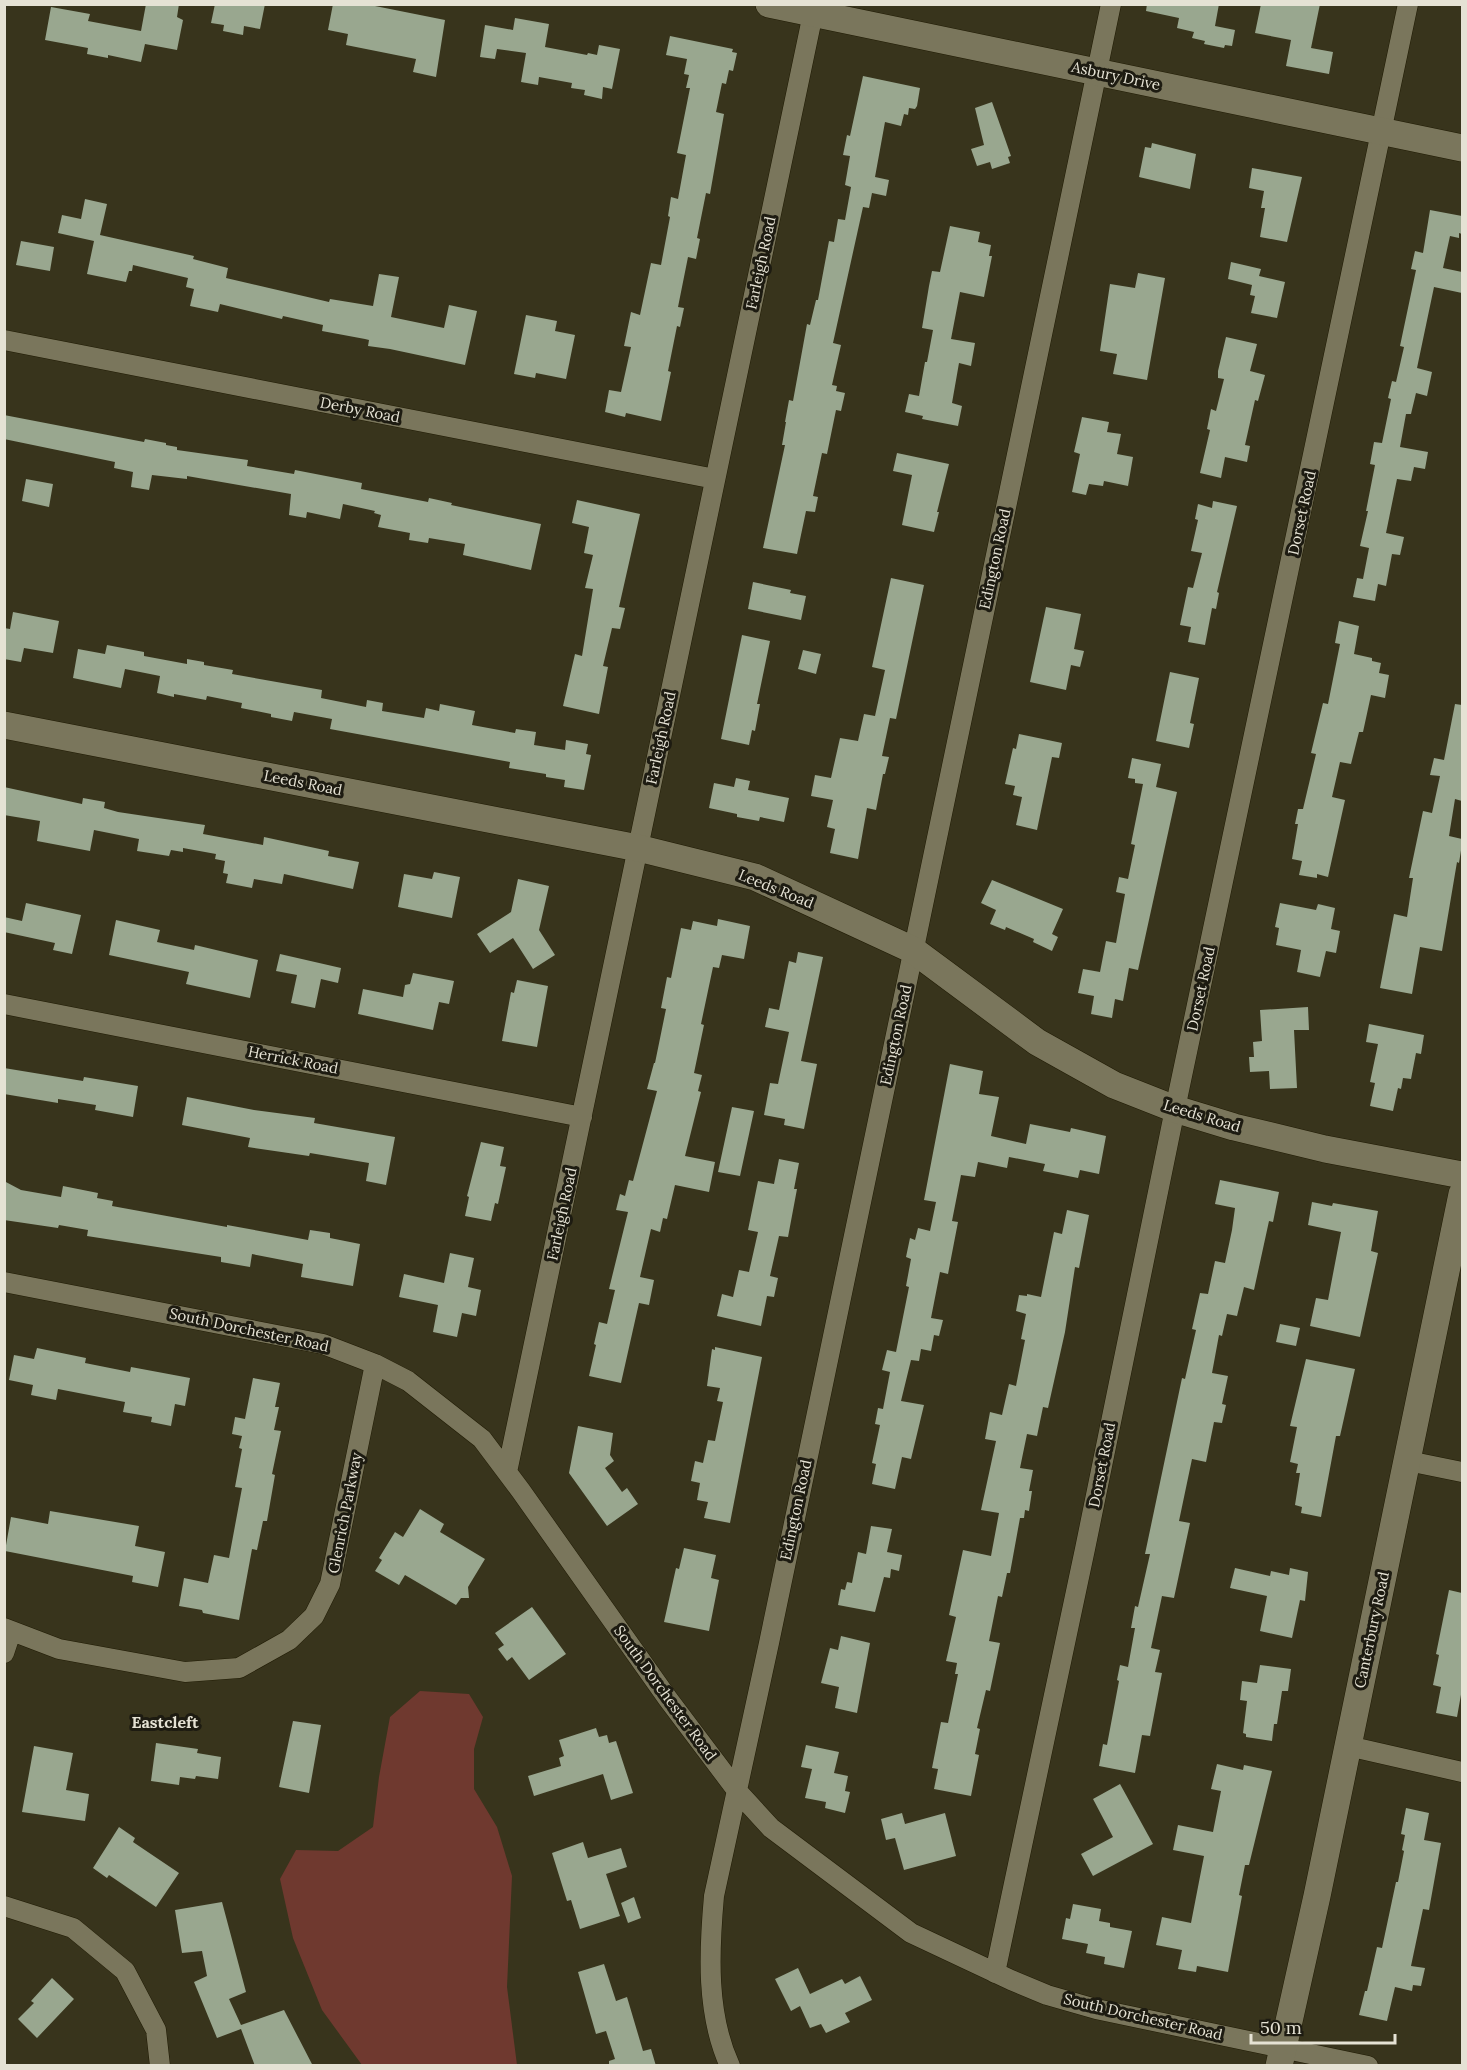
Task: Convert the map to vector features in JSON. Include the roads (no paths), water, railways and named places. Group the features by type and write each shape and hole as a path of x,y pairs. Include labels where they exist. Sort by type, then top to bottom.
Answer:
{"street":[{"name":"Asbury Drive","path":"769,4 814,9 1097,72 1462,148"},
{"name":"Edington Road","path":"730,2066 723,2049 715,2016 711,1934 714,1896 738,1792 1112,4"},
{"name":"Dorset Road","path":"995,1973 1408,4"},
{"name":"Farleigh Road","path":"507,1472 814,9"},
{"name":"Derby Road","path":"4,340 715,479"},
{"name":"Leeds Road","path":"4,725 638,848 755,877 913,951 1037,1042 1114,1085 1175,1109 1234,1127 1325,1149 1462,1175"},
{"name":"Herrick Road","path":"4,1004 582,1117"},
{"name":"Canterbury Road","path":"1281,2056 1408,1461 1462,1194"},
{"name":"South Dorchester Road","path":"4,1282 323,1344 375,1364 408,1381 482,1439 668,1699 738,1792 771,1828 910,1933 1047,1995 1281,2056 1368,2066"},
{"name":"Glenrich Parkway","path":"8,1630 59,1649 185,1672 239,1668 289,1640 314,1616 330,1584 375,1364"},
{"path":"1408,1461 1462,1472"},
{"path":"4,1653 8,1630"},
{"path":"1348,1746 1462,1772"},
{"path":"4,1906 73,1928 125,1971 156,2030 160,2066"}],"district":[{"name":"Eastcleft","path":"165,1722"}]}
